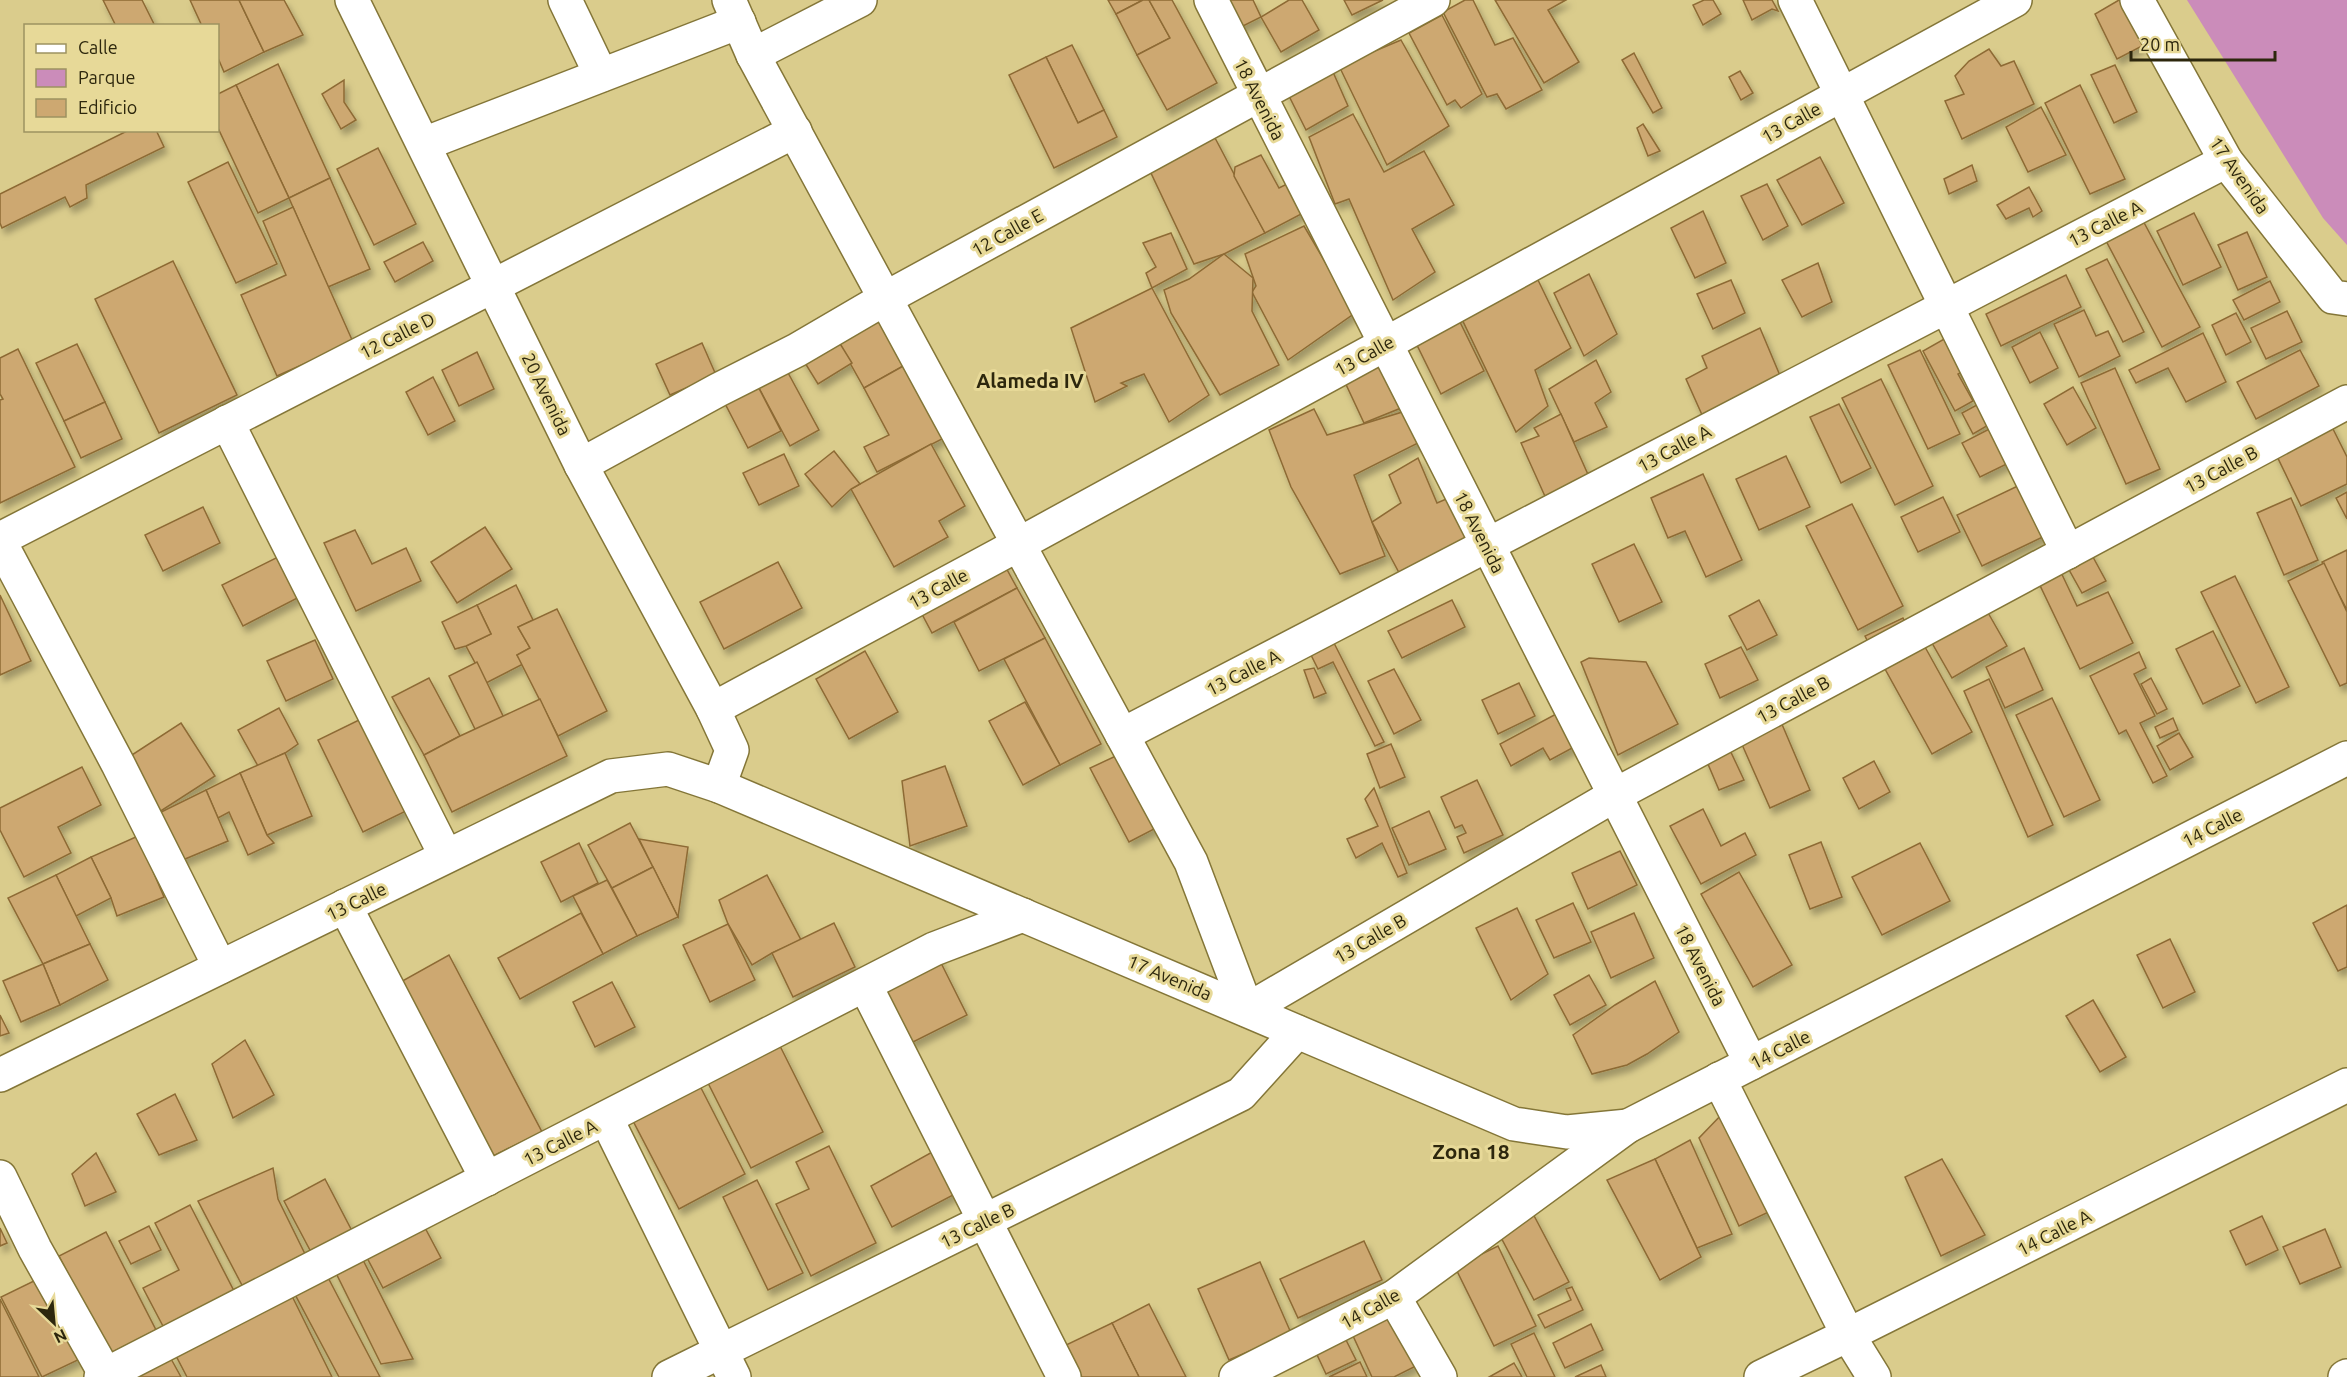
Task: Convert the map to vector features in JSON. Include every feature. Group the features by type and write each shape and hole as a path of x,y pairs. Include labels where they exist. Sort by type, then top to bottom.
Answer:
{"street":[{"name":"20 Avenida","path":"352,0 581,465 713,709 732,750 719,786"},
{"path":"565,0 601,75"},
{"path":"753,55 860,0"},
{"name":"18 Avenida","path":"1211,0 1751,1063"},
{"name":"12 Calle E","path":"581,465 718,390 797,350 886,298 1433,0"},
{"path":"1795,0 2068,552"},
{"name":"13 Calle","path":"713,709 2015,0"},
{"name":"17 Avenida","path":"2137,0 2226,161 2333,297 2347,299"},
{"path":"424,144 601,75 734,11 753,55 1191,862 1247,1010"},
{"name":"12 Calle D","path":"0,541 227,422 795,132"},
{"name":"13 Calle A","path":"1122,735 2226,161"},
{"name":"13 Calle B","path":"1247,1010 1615,795 2347,402"},
{"path":"227,422 447,856"},
{"path":"0,541 118,764 220,967"},
{"name":"14 Calle","path":"1236,1377 1394,1297 1628,1126 2347,758"},
{"name":"13 Calle","path":"0,1075 611,776 668,769 719,786"},
{"name":"17 Avenida","path":"719,786 1514,1124 1567,1132 1628,1126"},
{"path":"345,906 487,1179"},
{"name":"13 Calle A","path":"105,1376 934,949 1023,915"},
{"path":"865,985 1064,1377"},
{"name":"13 Calle B","path":"669,1377 728,1364 986,1220 1241,1094 1297,1032"},
{"path":"1719,1079 1848,1335 1874,1377"},
{"name":"14 Calle A","path":"1761,1377 2347,1085"},
{"path":"606,1118 728,1364"},
{"path":"0,1177 35,1249 105,1376"},
{"path":"1394,1297 1440,1377"}],"green space":[{"path":"2187,0 2347,0 2347,245 2323,218"}],"building":[{"path":"103,0 142,0 154,24 115,24"},
{"path":"190,0 239,0 264,52 224,72 219,60 219,24 201,24"},
{"path":"239,0 284,0 303,35 264,52"},
{"path":"1108,0 1143,0 1116,14"},
{"path":"1143,0 1149,0 1170,38 1137,55 1116,14"},
{"path":"1149,0 1172,0 1217,83 1167,110 1137,55 1170,38"},
{"path":"1211,0 1253,0 1261,17 1227,34"},
{"path":"1289,0 1302,0 1319,30 1281,52 1261,17"},
{"path":"1344,0 1383,0 1352,15"},
{"path":"1465,0 1473,0 1495,45 1513,38 1542,90 1506,109 1497,94 1487,97 1443,12"},
{"path":"1495,0 1566,0 1548,10 1579,62 1544,83"},
{"path":"1704,0 1713,0 1721,14 1703,25 1693,5"},
{"path":"1743,0 1772,0 1778,11 1772,9 1752,20"},
{"path":"2119,0 2127,0 2146,44 2117,59 2095,14"},
{"path":"1442,15 1482,94 1461,108 1455,100 1447,105 1409,33"},
{"path":"1401,40 1449,126 1387,165 1339,66"},
{"path":"1072,45 1104,110 1078,123 1046,57"},
{"path":"1989,49 2001,66 2014,61 2034,104 1962,139 1945,101 1964,94 1955,76 1969,61"},
{"path":"1634,53 1662,108 1653,113 1622,60"},
{"path":"1046,57 1078,123 1104,110 1117,137 1054,168 1009,75"},
{"path":"1329,63 1348,106 1306,130 1285,88"},
{"path":"278,64 330,178 289,198 236,85"},
{"path":"2115,65 2137,112 2114,123 2091,75"},
{"path":"1740,71 1753,93 1741,100 1729,77"},
{"path":"344,80 344,102 356,120 341,129 322,94"},
{"path":"236,85 289,198 258,213 219,130 219,94"},
{"path":"2080,85 2125,179 2090,194 2045,103"},
{"path":"2041,107 2066,155 2028,172 2006,127"},
{"path":"1353,114 1384,172 1424,151 1454,205 1412,229 1435,272 1393,300 1349,199 1335,204 1309,137"},
{"path":"1643,124 1660,151 1648,156 1637,128"},
{"path":"125,132 157,132 164,147 86,185 87,198 70,207 65,197 2,228 0,194"},
{"path":"1214,136 1265,233 1224,254 1194,264 1150,171"},
{"path":"378,148 416,224 374,245 337,169"},
{"path":"1261,155 1279,188 1293,181 1307,211 1265,233 1234,176 1235,167"},
{"path":"1820,157 1844,203 1802,225 1777,180"},
{"path":"228,162 277,264 236,283 188,182"},
{"path":"1972,165 1977,181 1949,194 1944,179"},
{"path":"330,178 370,269 328,287 289,198"},
{"path":"1767,184 1788,226 1763,240 1741,196"},
{"path":"2029,187 2042,211 2033,217 2029,208 2006,219 1997,205"},
{"path":"293,207 353,342 277,376 241,295 286,275 263,221"},
{"path":"1703,211 1726,263 1695,278 1671,228"},
{"path":"2194,213 2221,267 2183,285 2157,231"},
{"path":"2141,217 2200,327 2162,347 2104,237"},
{"path":"1304,226 1355,313 1288,360 1252,292 1256,286 1245,254"},
{"path":"2247,232 2267,277 2238,290 2218,245"},
{"path":"1171,233 1187,269 1152,288 1146,273 1156,267 1143,243"},
{"path":"423,242 433,261 395,282 384,262"},
{"path":"1224,254 1253,278 1252,311 1279,365 1220,395 1171,313 1164,290 1189,279"},
{"path":"2107,259 2144,332 2123,342 2086,269"},
{"path":"173,261 237,395 159,433 95,299"},
{"path":"1818,263 1832,302 1802,317 1782,280"},
{"path":"1589,274 1617,334 1584,356 1554,293"},
{"path":"2066,275 2081,307 2001,346 1986,314"},
{"path":"1537,278 1571,348 1535,370 1548,406 1516,432 1459,313"},
{"path":"1731,280 1745,313 1713,329 1697,294"},
{"path":"2270,281 2280,302 2244,320 2233,300"},
{"path":"1152,288 1209,395 1169,422 1144,374 1121,383 1127,386 1095,402 1071,328"},
{"path":"873,306 905,365 864,388 831,329"},
{"path":"2084,310 2096,336 2108,331 2120,356 2079,377 2054,324"},
{"path":"2287,311 2302,342 2266,359 2251,328"},
{"path":"1455,312 1484,371 1441,394 1412,335"},
{"path":"2236,313 2251,342 2226,355 2212,325"},
{"path":"1760,328 1781,378 1703,417 1686,379 1707,368 1702,356"},
{"path":"831,329 852,363 818,384 797,350"},
{"path":"2040,332 2058,368 2030,383 2012,347"},
{"path":"2203,333 2226,382 2186,402 2168,368 2136,383 2129,370"},
{"path":"1953,334 1971,367 1958,374 1973,401 1955,411 1923,351"},
{"path":"702,343 716,375 670,395 656,364"},
{"path":"77,344 105,402 64,421 36,363"},
{"path":"18,349 75,467 0,503 0,400 3,399 0,394 0,358"},
{"path":"1920,350 1960,434 1928,449 1888,365"},
{"path":"2300,350 2319,386 2256,419 2237,382"},
{"path":"477,352 494,389 459,406 442,370"},
{"path":"1383,355 1406,406 1364,423 1343,378"},
{"path":"780,358 819,430 790,446 751,373"},
{"path":"1596,360 1611,392 1595,403 1607,427 1574,442 1549,389"},
{"path":"905,365 944,438 877,472 864,447 889,435 864,388"},
{"path":"2115,368 2160,469 2126,484 2081,383"},
{"path":"751,373 781,431 748,448 718,390"},
{"path":"433,377 455,421 428,435 406,392"},
{"path":"1881,379 1933,486 1895,505 1842,398"},
{"path":"2073,387 2096,428 2067,445 2044,404"},
{"path":"1986,400 1997,420 1973,434 1962,413"},
{"path":"105,402 122,439 81,458 64,421"},
{"path":"1839,404 1871,468 1841,483 1810,417"},
{"path":"1314,409 1327,435 1409,410 1424,440 1354,475 1385,556 1340,574 1291,487 1269,430"},
{"path":"1561,414 1590,479 1548,503 1521,443 1539,436 1534,428"},
{"path":"2329,421 2347,457 2347,484 2301,506 2273,448"},
{"path":"1999,424 2017,459 1980,477 1962,443"},
{"path":"931,444 965,506 939,521 948,537 894,567 851,489"},
{"path":"834,451 860,484 851,489 832,507 805,474"},
{"path":"784,454 799,486 759,505 743,473"},
{"path":"1786,456 1810,507 1759,530 1736,479"},
{"path":"1418,458 1437,503 1451,497 1477,544 1404,582 1372,522 1401,503 1389,475"},
{"path":"1703,474 1742,560 1706,577 1685,531 1668,538 1651,498"},
{"path":"2024,483 2049,534 1982,566 1957,515"},
{"path":"2347,492 2347,519 2336,498"},
{"path":"1943,497 1960,532 1918,552 1901,517"},
{"path":"2291,498 2318,560 2284,575 2257,513"},
{"path":"1852,504 1903,606 1858,630 1806,526"},
{"path":"203,507 220,543 163,571 145,535"},
{"path":"485,527 512,569 457,603 431,562"},
{"path":"355,530 372,564 406,548 421,581 356,611 324,543"},
{"path":"1634,544 1662,602 1619,622 1592,564"},
{"path":"2087,546 2106,581 2082,593 2063,559"},
{"path":"292,550 313,590 243,626 222,585"},
{"path":"2347,550 2347,610 2322,562"},
{"path":"999,555 1017,588 932,633 915,601"},
{"path":"778,562 802,608 724,649 700,602"},
{"path":"2324,563 2347,612 2347,683 2340,686 2288,581"},
{"path":"2057,564 2077,606 2108,592 2133,643 2080,669 2035,575"},
{"path":"2235,576 2289,687 2256,703 2201,592"},
{"path":"516,585 533,620 518,627 530,648 517,655 523,664 486,683 466,646 491,634 477,605"},
{"path":"1017,588 1045,638 979,671 954,622"},
{"path":"0,595 31,661 0,675"},
{"path":"1452,600 1465,627 1402,658 1388,631"},
{"path":"1759,600 1777,635 1747,650 1729,616"},
{"path":"1983,604 2007,646 1952,678 1928,636"},
{"path":"477,605 491,634 455,649 442,622"},
{"path":"557,609 607,711 558,736 517,655 530,648 518,627"},
{"path":"1903,618 1909,630 1871,648 1865,636"},
{"path":"2213,631 2240,686 2203,704 2176,649"},
{"path":"1045,638 1101,744 1060,765 1004,659"},
{"path":"315,640 333,679 286,701 267,661"},
{"path":"1334,643 1384,742 1375,746 1333,662 1318,669 1311,655"},
{"path":"1741,647 1758,680 1720,698 1705,664"},
{"path":"1925,647 1972,732 1932,754 1885,669"},
{"path":"2024,648 2043,690 2005,708 1986,667"},
{"path":"865,651 898,712 849,739 816,679"},
{"path":"2139,652 2146,668 2134,674 2155,716 2140,723 2167,776 2153,783 2126,730 2119,734 2090,676"},
{"path":"1589,658 1646,662 1678,724 1618,755 1581,662"},
{"path":"477,662 504,718 476,731 449,676"},
{"path":"1314,668 1326,693 1314,698 1304,670"},
{"path":"1394,669 1421,720 1394,734 1368,681"},
{"path":"429,678 460,736 424,755 392,697"},
{"path":"2151,678 2167,709 2157,714 2141,684"},
{"path":"1989,679 2053,825 2028,837 1964,691"},
{"path":"1519,683 1535,716 1498,734 1482,700"},
{"path":"2052,698 2100,800 2064,817 2016,715"},
{"path":"540,699 567,756 452,812 424,755"},
{"path":"1025,702 1060,765 1023,785 989,721"},
{"path":"279,708 298,744 258,766 238,730"},
{"path":"1558,713 1576,746 1550,760 1543,748 1511,766 1500,744"},
{"path":"2173,718 2178,730 2160,738 2155,727"},
{"path":"361,719 406,811 363,832 318,740"},
{"path":"1781,722 1810,790 1770,808 1740,740"},
{"path":"181,723 215,776 153,816 118,764"},
{"path":"2179,733 2193,757 2170,770 2157,746"},
{"path":"1391,744 1405,777 1380,788 1367,754"},
{"path":"1728,746 1744,780 1719,790 1705,757"},
{"path":"285,753 312,816 267,835 240,773"},
{"path":"1118,755 1158,827 1129,842 1090,768"},
{"path":"1874,761 1890,792 1859,809 1843,778"},
{"path":"945,766 967,826 910,846 902,781"},
{"path":"82,767 101,805 58,827 71,853 24,877 0,830 0,808"},
{"path":"240,773 267,835 274,843 248,855 229,812 218,818 206,790"},
{"path":"1477,780 1503,835 1464,853 1457,837 1466,833 1462,825 1455,828 1441,797"},
{"path":"1374,788 1407,873 1398,877 1382,843 1356,858 1347,839 1378,826 1365,799"},
{"path":"206,790 228,841 178,862 153,816"},
{"path":"1703,809 1721,846 1745,833 1756,855 1701,884 1670,826"},
{"path":"1429,811 1446,849 1409,865 1392,828"},
{"path":"630,823 653,867 612,888 588,845"},
{"path":"138,836 164,897 117,916 91,857"},
{"path":"639,839 688,847 678,917"},
{"path":"1821,842 1842,897 1810,909 1789,855"},
{"path":"579,843 598,883 561,902 541,862"},
{"path":"1920,843 1950,901 1882,935 1852,877"},
{"path":"1620,851 1637,885 1588,909 1572,873"},
{"path":"91,857 111,898 76,916 56,875"},
{"path":"653,867 678,917 637,936 612,888"},
{"path":"1739,872 1792,965 1753,987 1701,894"},
{"path":"56,875 90,944 43,964 8,898"},
{"path":"767,875 801,940 752,965 728,924 719,900"},
{"path":"607,880 637,936 603,954 573,896"},
{"path":"1573,903 1591,942 1554,958 1536,920"},
{"path":"2347,905 2347,967 2338,971 2313,923"},
{"path":"1517,908 1548,974 1511,1000 1476,928"},
{"path":"581,913 603,954 520,999 498,958"},
{"path":"1634,913 1654,958 1611,978 1591,932"},
{"path":"834,923 855,967 793,997 772,953"},
{"path":"728,924 755,980 710,1002 683,945"},
{"path":"2170,939 2195,992 2163,1008 2137,955"},
{"path":"90,944 108,980 60,1005 43,964"},
{"path":"934,949 967,1015 911,1043 878,977"},
{"path":"449,955 542,1132 479,1163 388,989"},
{"path":"43,964 60,1005 21,1022 3,981"},
{"path":"1589,975 1606,1005 1570,1025 1554,995"},
{"path":"1655,981 1679,1032 1627,1065 1592,1074 1573,1035 1615,1005"},
{"path":"612,982 635,1027 595,1047 573,1002"},
{"path":"2093,1000 2126,1057 2100,1072 2066,1016"},
{"path":"0,1015 9,1033 0,1036"},
{"path":"245,1040 274,1095 233,1118 212,1064"},
{"path":"779,1044 823,1132 751,1168 707,1081"},
{"path":"699,1084 745,1174 679,1209 632,1119"},
{"path":"175,1094 197,1140 159,1155 137,1114"},
{"path":"1725,1111 1773,1210 1739,1226 1699,1138"},
{"path":"1690,1140 1732,1234 1697,1248 1655,1159"},
{"path":"829,1146 876,1243 811,1276 776,1204 809,1189 796,1162"},
{"path":"934,1151 957,1193 892,1227 871,1186"},
{"path":"96,1153 116,1192 85,1206 72,1174"},
{"path":"1655,1159 1701,1257 1660,1280 1607,1180"},
{"path":"1942,1159 1985,1235 1941,1256 1905,1177"},
{"path":"273,1168 278,1199 306,1256 244,1289 198,1201"},
{"path":"325,1179 352,1231 311,1252 284,1201"},
{"path":"757,1180 803,1273 768,1290 723,1197"},
{"path":"190,1205 234,1291 164,1328 143,1288 179,1270 155,1223"},
{"path":"1531,1210 1569,1282 1534,1300 1496,1228"},
{"path":"2262,1216 2278,1250 2246,1265 2230,1231"},
{"path":"423,1224 441,1258 383,1288 365,1254"},
{"path":"149,1226 161,1250 131,1264 119,1241"},
{"path":"0,1228 7,1243 0,1246"},
{"path":"2325,1229 2341,1267 2300,1284 2283,1247"},
{"path":"106,1232 156,1330 109,1354 59,1256"},
{"path":"1364,1241 1382,1280 1298,1318 1280,1279"},
{"path":"1498,1246 1536,1326 1494,1346 1455,1267"},
{"path":"360,1254 413,1359 381,1364 333,1267"},
{"path":"1260,1262 1291,1333 1229,1360 1198,1289"},
{"path":"323,1268 380,1377 339,1377 290,1285"},
{"path":"40,1278 80,1359 42,1377 1,1297"},
{"path":"1572,1287 1583,1310 1545,1328 1538,1315 1571,1300 1566,1289"},
{"path":"290,1292 332,1377 187,1377 173,1350"},
{"path":"0,1299 39,1377 0,1377"},
{"path":"1149,1304 1186,1377 1139,1377 1112,1323"},
{"path":"1388,1306 1416,1366 1394,1377 1372,1377 1348,1325"},
{"path":"1112,1323 1139,1377 1082,1377 1066,1345"},
{"path":"1591,1324 1603,1350 1565,1368 1553,1343"},
{"path":"1341,1330 1356,1360 1326,1374 1312,1344"},
{"path":"1534,1333 1555,1377 1527,1377 1511,1344"},
{"path":"170,1357 181,1377 135,1377"},
{"path":"1360,1362 1367,1377 1329,1377"},
{"path":"1514,1363 1522,1377 1489,1377"},
{"path":"1601,1365 1606,1377 1575,1377"}],"district":[{"name":"Alameda IV","path":"1030,380"},
{"name":"Zona 18","path":"1471,1151"}]}
